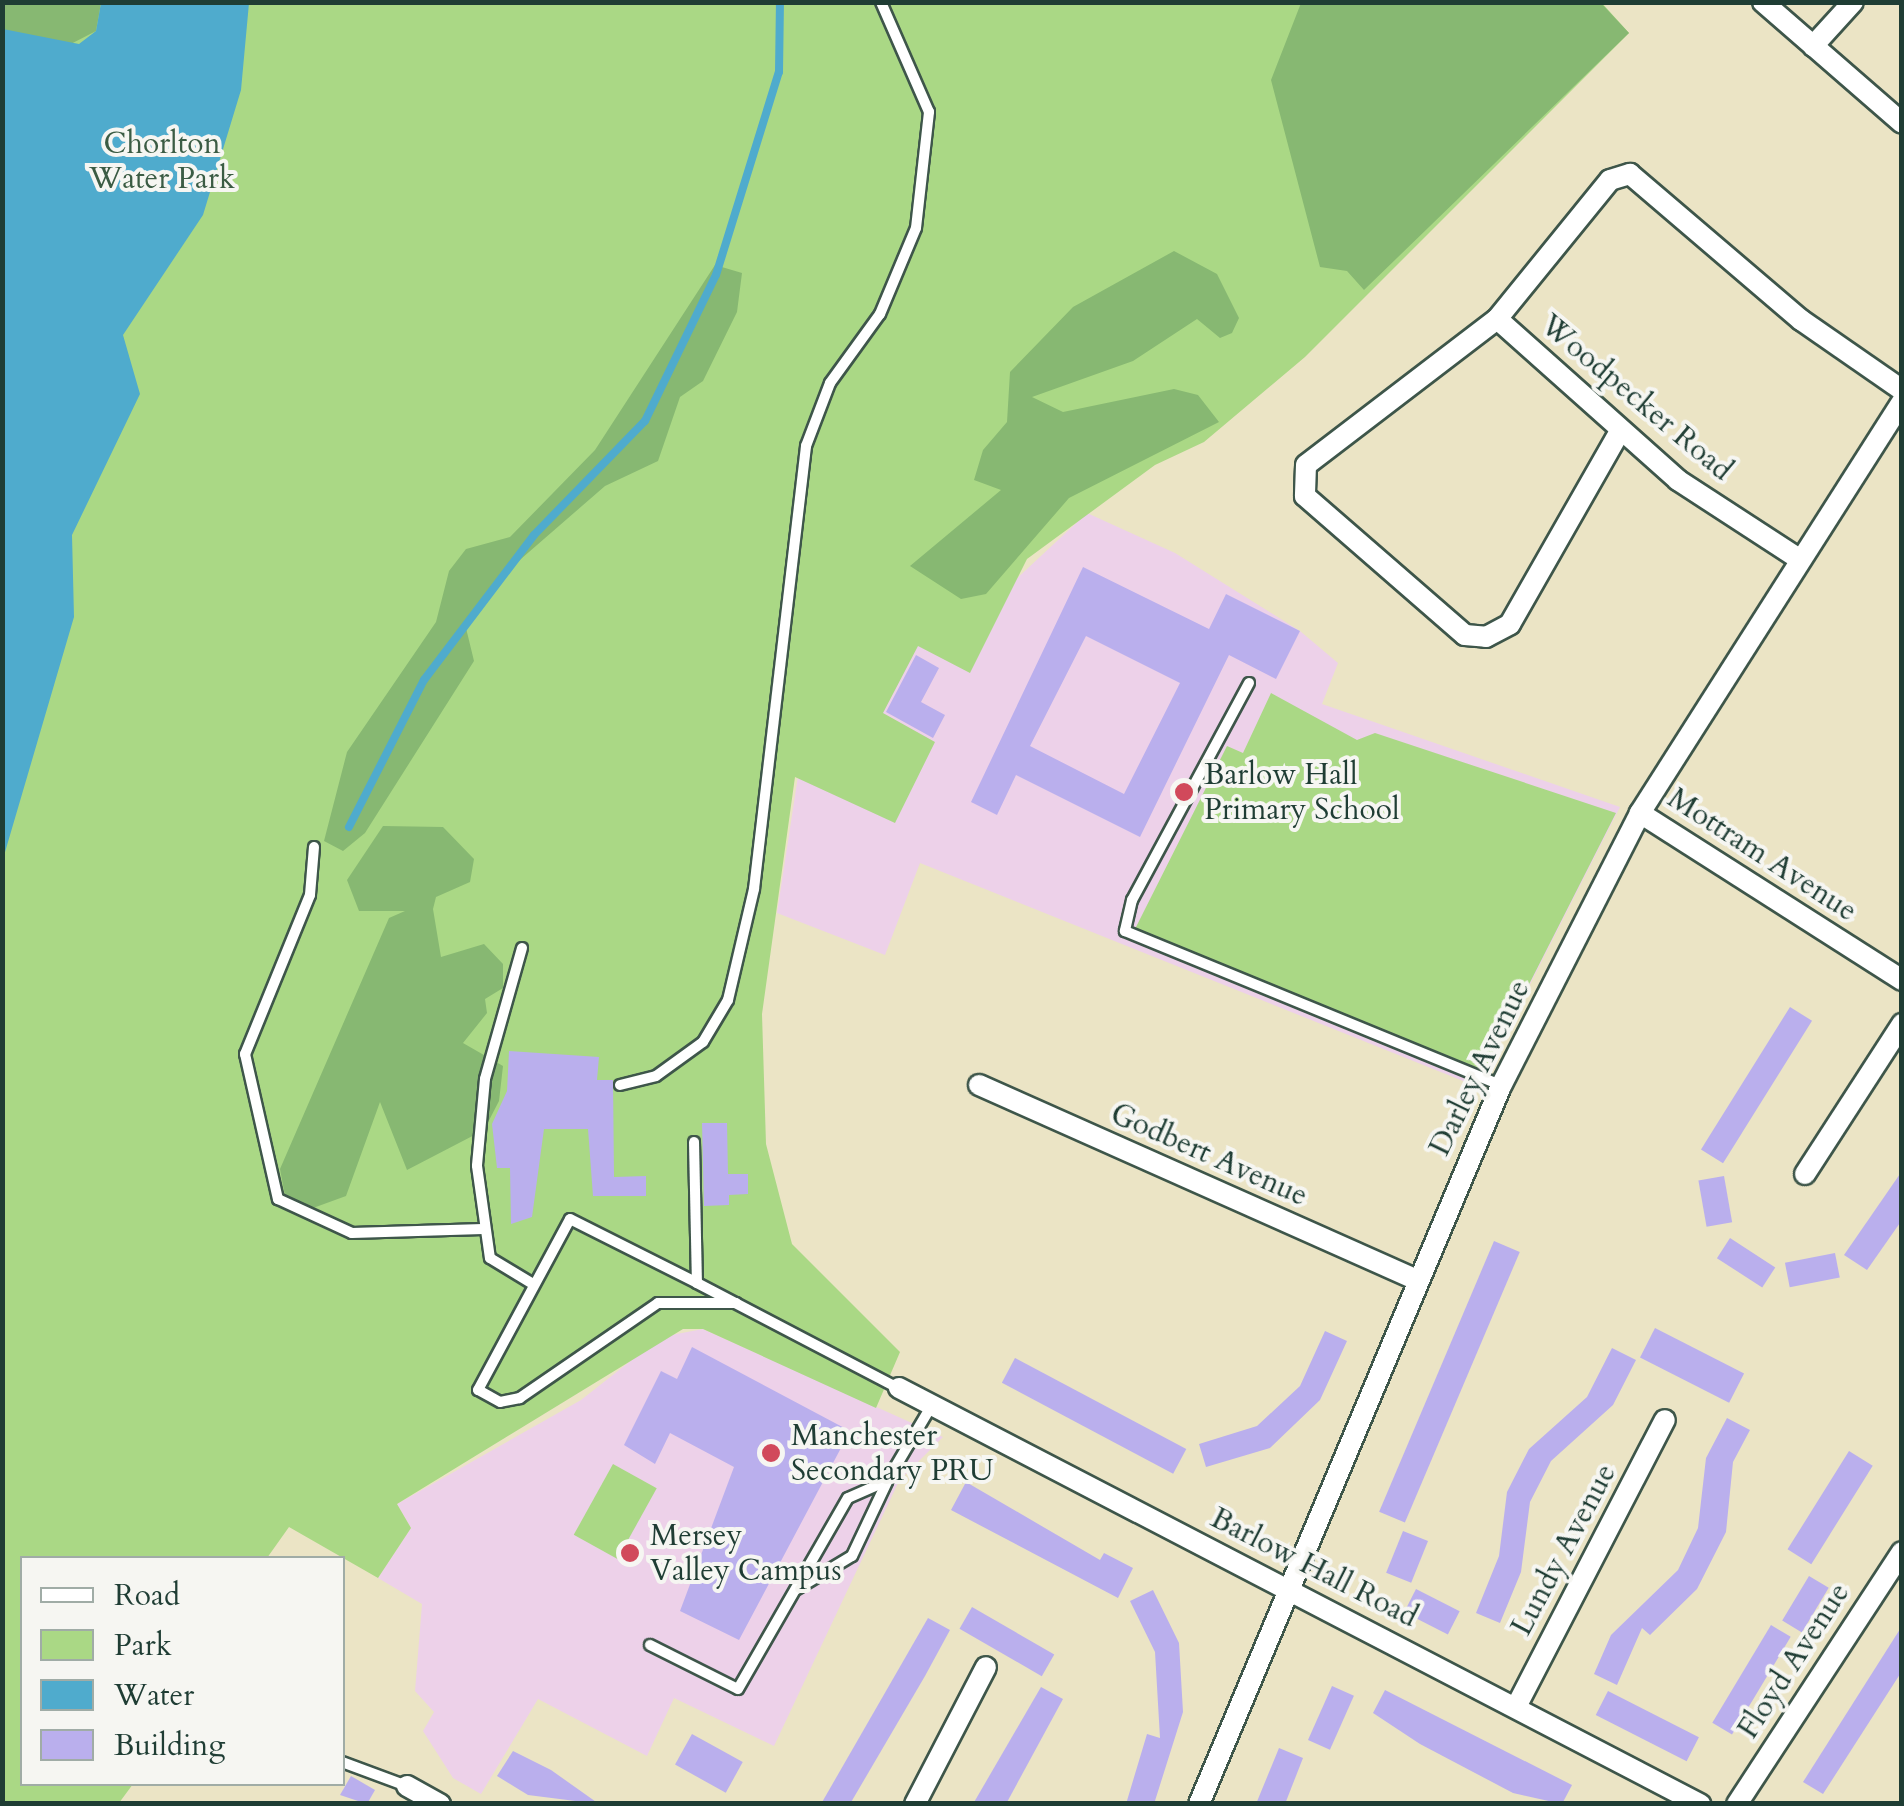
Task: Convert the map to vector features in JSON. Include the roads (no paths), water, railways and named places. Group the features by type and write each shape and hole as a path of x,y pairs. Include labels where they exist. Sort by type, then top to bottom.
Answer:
{"street":[{"path":"1763,2 1902,123"},
{"path":"1813,46 1853,2"},
{"name":"Woodpecker Road","path":"1796,557 1620,431 1497,319 1610,180 1630,174 1802,320 1902,390"},
{"path":"1497,319 1306,465 1304,496 1465,635 1486,637 1510,624 1620,431"},
{"name":"Darley Avenue","path":"1199,1804 1414,1279 1501,1086 1640,813 1796,557 1902,402"},
{"name":"Mottram Avenue","path":"1640,813 1902,980"},
{"path":"1804,1174 1902,1024"},
{"name":"Godbert Avenue","path":"979,1084 1414,1279"},
{"name":"Barlow Hall Road","path":"899,1388 1700,1804"},
{"name":"Lundy Avenue","path":"1516,1707 1665,1420"},
{"name":"Floyd Avenue","path":"1737,1804 1902,1552"},
{"path":"914,1804 986,1667"},
{"path":"407,1786 440,1804"}],"lane":[{"path":"620,1085 656,1076 703,1042 728,1000 754,889 806,446 830,383 880,314 916,228 929,112 881,2"},
{"path":"1248,682 1132,900 1125,931 1501,1086"},
{"path":"314,847 310,894 245,1054 278,1199 352,1234 483,1229"},
{"path":"522,948 477,1139 483,1229 490,1258 533,1284"},
{"path":"694,1142 697,1283"},
{"path":"736,1303 658,1303 520,1398 500,1402 478,1390 570,1219 736,1303 899,1388"},
{"path":"796,1590 852,1556 887,1481 932,1405"},
{"path":"650,1645 738,1689 848,1498 887,1481"},
{"path":"345,1763 407,1786"}],"water":[{"name":"Chorlton Water Park","path":"101,3 249,3 241,90 203,215 123,335 140,394 72,535 74,617 3,859 3,29 79,44 96,31"}],"waterway":[{"path":"349,827 424,680 534,535 645,421 716,275 779,72 780,2"}],"place":[{"name":"Barlow Hall Primary School","path":"1184,792"},
{"name":"Manchester Secondary PRU","path":"771,1453"},
{"name":"Mersey Valley Campus","path":"630,1553"}]}
